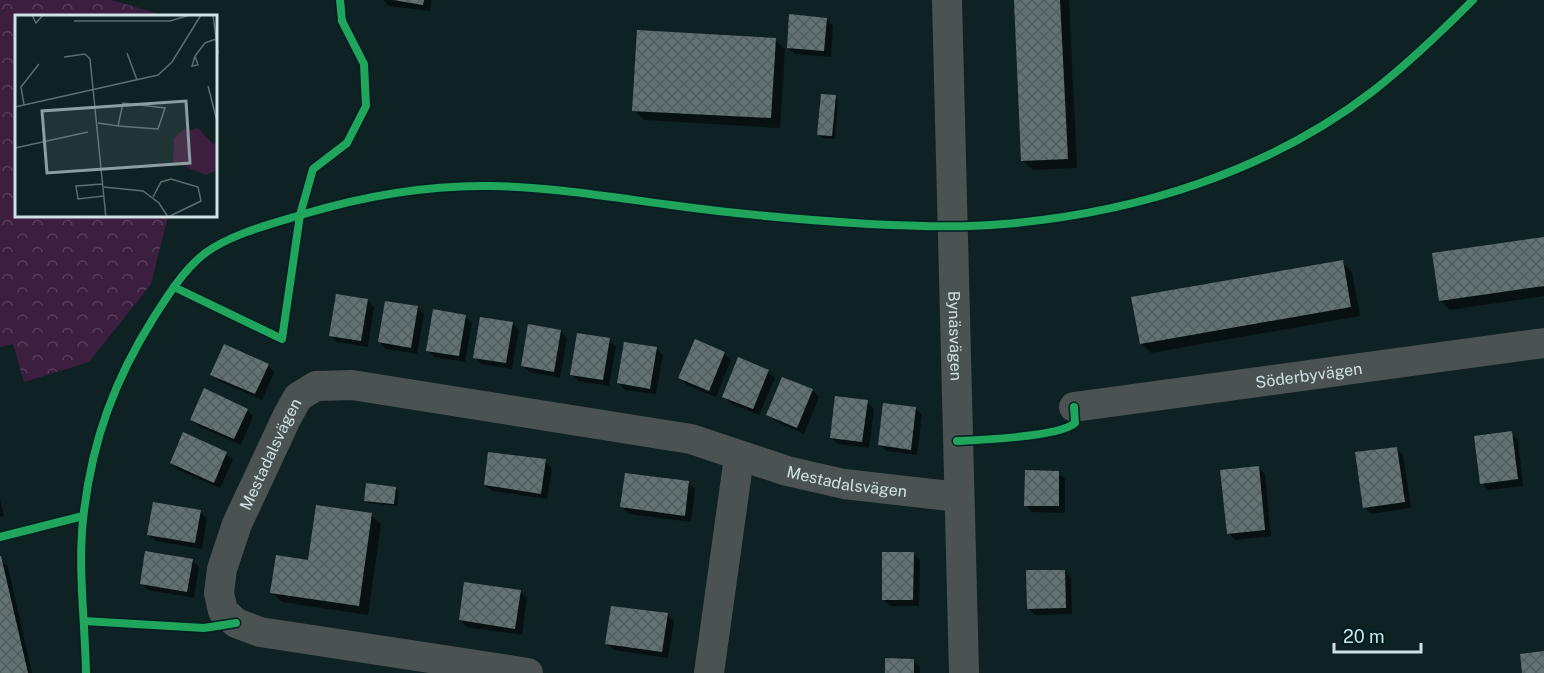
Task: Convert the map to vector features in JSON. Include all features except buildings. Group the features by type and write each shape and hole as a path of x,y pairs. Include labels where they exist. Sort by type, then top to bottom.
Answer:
{"street":[{"name":"Bynäsvägen","path":"947,0 964,673"},
{"name":"Söderbyvägen","path":"1074,407 1544,343"},
{"name":"Mestadalsvägen","path":"528,673 260,632 236,623 223,611 219,593 222,569 237,524 298,397 316,386 352,385 691,439 787,471 844,484 958,497"},
{"path":"709,673 739,456"}],"green space":[{"path":"0,0 111,0 164,15 15,15 15,218 168,218 151,284 89,362 24,382 13,344 0,347"}],"cycle path":[{"path":"174,287 282,339 300,215 313,169 347,143 366,106 364,64 342,21 340,0"},
{"path":"86,673 81,571 82,531 88,484 100,434 128,363 165,300 196,261 226,241 266,225 350,202 397,193 468,186 536,188 745,214 869,224 953,226 1004,224 1102,210 1198,184 1245,166 1332,120 1399,69 1473,0"},
{"path":"957,441 1019,437 1053,432 1075,423 1074,407"},
{"path":"0,537 83,516"},
{"path":"84,621 204,628 236,623"}]}
